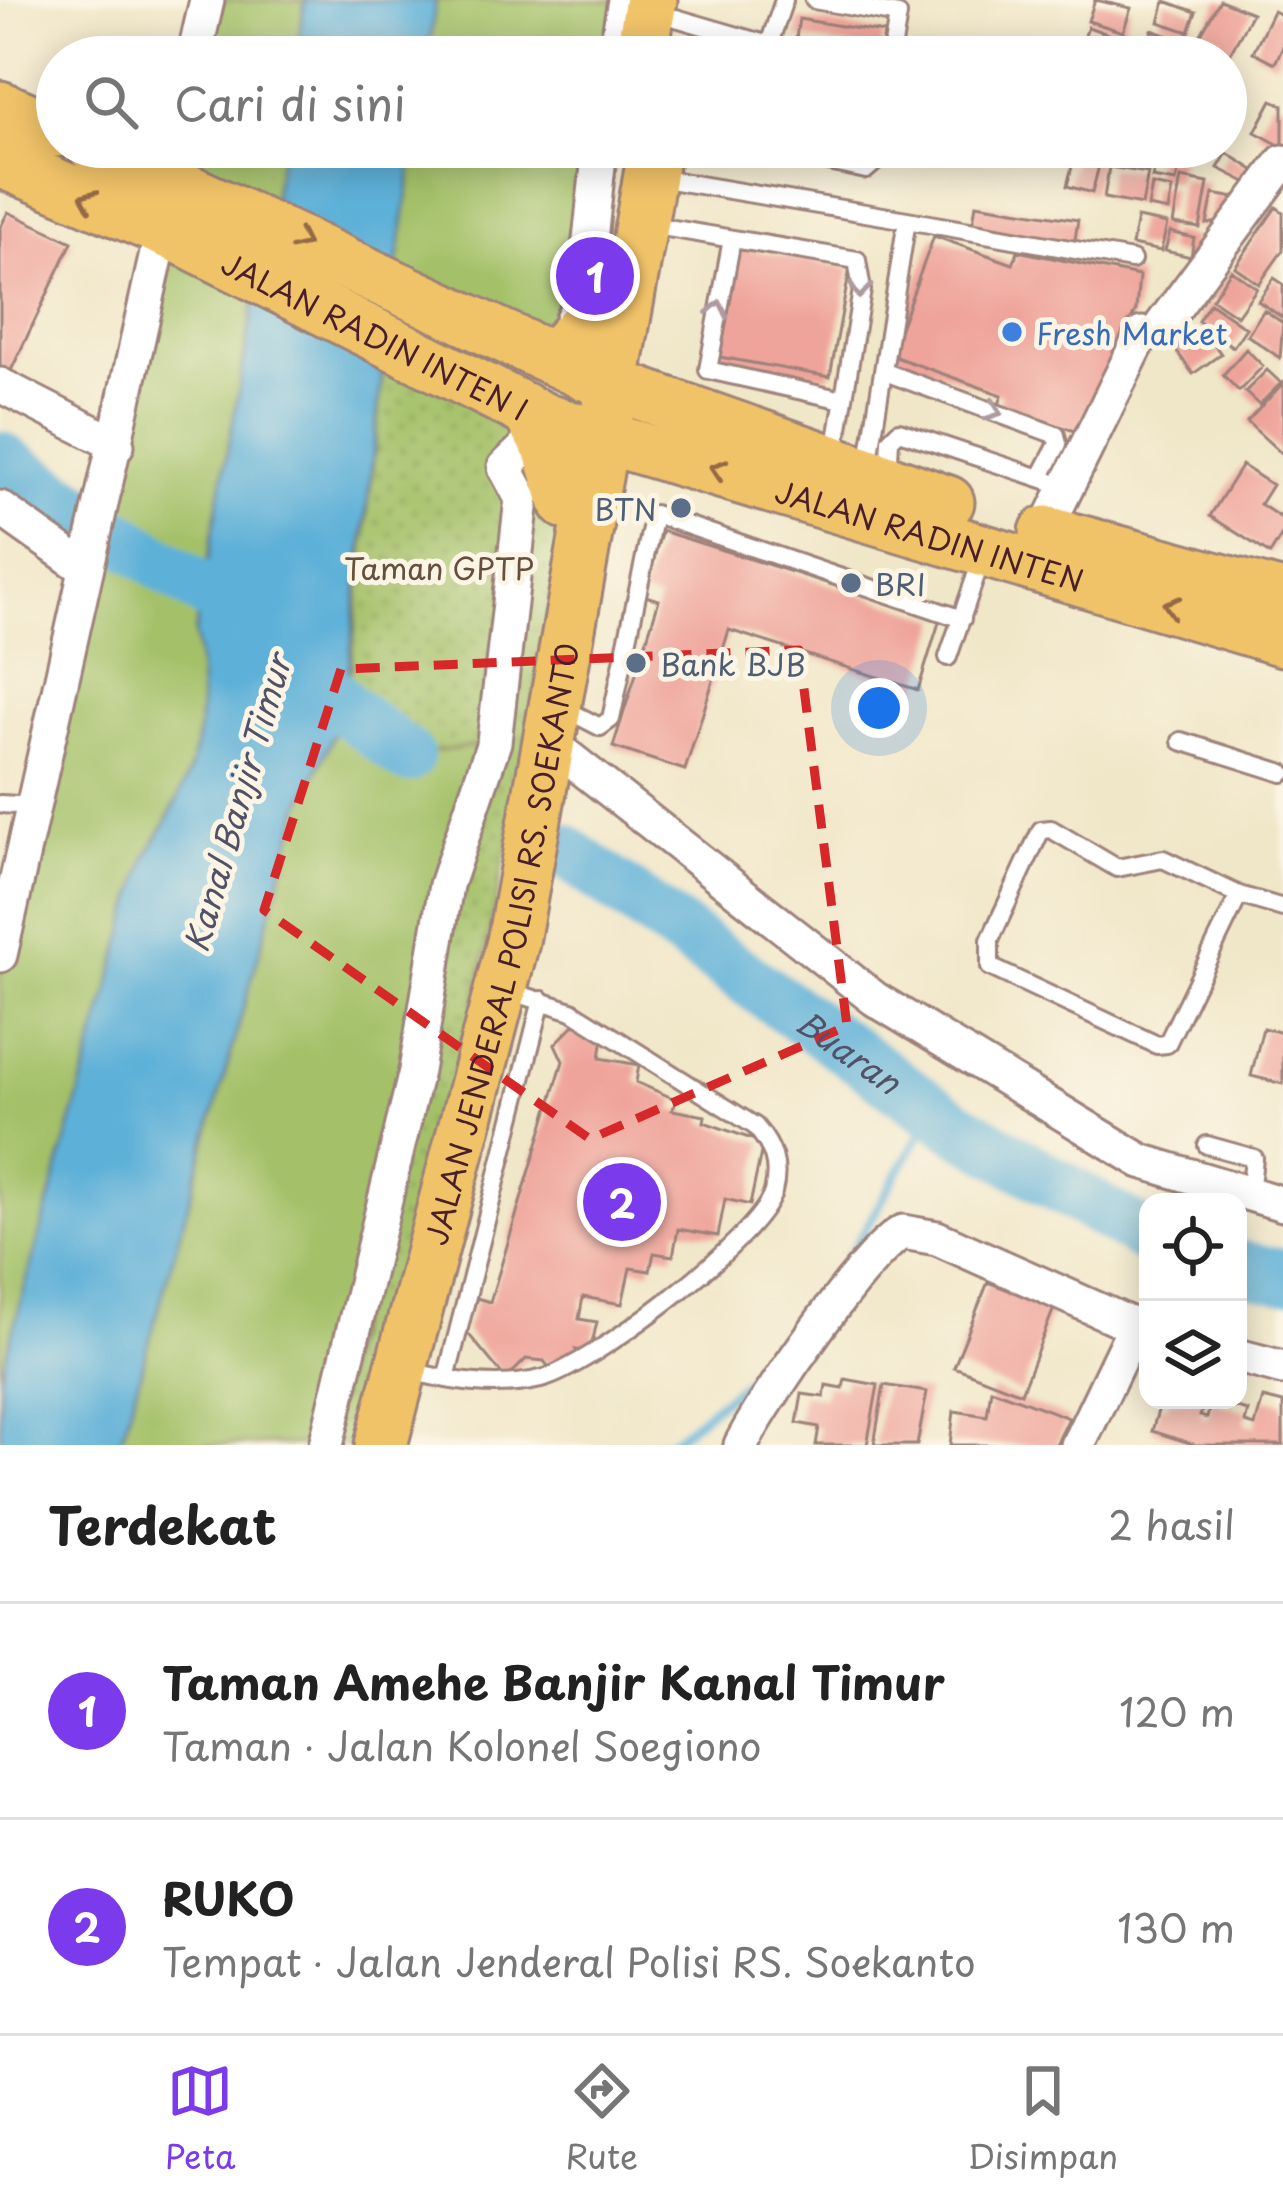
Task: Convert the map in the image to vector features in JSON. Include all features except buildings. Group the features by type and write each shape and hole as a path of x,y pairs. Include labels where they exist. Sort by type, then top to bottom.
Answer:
{"main road":[{"path":"0,107 36,122"},
{"path":"0,161 174,197"},
{"path":"128,168 174,197"},
{"path":"584,348 644,174"},
{"path":"561,428 644,174"},
{"name":"JALAN RADIN INTEN I","path":"174,197 481,323 584,348"},
{"name":"JALAN RADIN INTEN I","path":"174,197 468,384 561,428"},
{"name":"JALAN RADIN INTEN","path":"584,348 862,476 1045,497 1283,597"},
{"name":"JALAN RADIN INTEN","path":"561,428 985,548 1283,640"},
{"name":"JALAN JENDERAL POLISI RS. SOEKANTO","path":"534,745 566,502 561,428"},
{"name":"JALAN JENDERAL POLISI RS. SOEKANTO","path":"374,1440 410,1372 513,961 561,428"},
{"name":"JALAN JENDERAL POLISI RS. SOEKANTO","path":"410,1372 513,961"}],"street":[{"path":"199,36 207,0"},
{"path":"619,36 625,0"},
{"path":"1045,497 1152,330 1283,162"},
{"path":"584,348 584,296 598,168"},
{"path":"2,938 37,806 148,278 174,197"},
{"path":"0,385 113,460"},
{"path":"326,1445 416,1071 446,885 534,745 522,499 506,467 561,428"},
{"path":"0,508 89,555"},
{"path":"534,745 875,999 1141,1161 1267,1200"},
{"path":"742,1445 881,1248 903,1232 937,1238 1139,1329"},
{"path":"1078,1445 1139,1334"},
{"path":"1247,1358 1283,1368"}],"lane":[{"path":"772,36 784,0"},
{"path":"814,0 898,15 894,36"},
{"path":"669,19 710,36"},
{"path":"644,174 1132,260"},
{"path":"644,174 732,239 856,260 862,290 843,400 862,476"},
{"path":"862,476 885,372 907,220"},
{"path":"732,239 708,370 843,400"},
{"path":"885,372 1056,435 1045,497"},
{"path":"534,745 610,719 648,529 658,513 962,619"},
{"path":"948,657 985,548"},
{"path":"1181,741 1283,773"},
{"path":"0,804 37,806"},
{"path":"1239,895 1167,1044 1157,1046 990,967 990,940 1041,830 1052,829 1117,868 1128,870 1163,860 1239,895 1283,908"},
{"path":"410,1372 500,1385 544,1378 592,1357 730,1248 772,1194 774,1151 755,1126 572,1011 513,961"},
{"path":"1208,1145 1254,1158 1267,1200"}],"highlighted area":[{"path":"799,650 847,1026 590,1139 264,910 341,669"}],"green space":[{"path":"205,0 625,0 619,36 197,36"},
{"path":"167,168 596,168 566,339 165,178"},
{"name":"Taman GPTP","path":"162,231 468,384 515,578 326,1445 0,1445 0,955"},
{"name":"Taman GPTP","path":"386,342 509,406 566,503 524,764 477,995 356,1445 326,1445 493,743 407,756 346,709"}],"water":[{"path":"305,0 436,0 431,36 299,36"},
{"name":"Kanal Banjir Timur","path":"278,168 412,168 386,340 344,712 301,805 120,1445 0,1445 0,1376 146,857 177,800 195,750 200,698 195,633"}],"waterway":[{"name":"Buaran","path":"0,458 282,642 346,709 407,756"},
{"name":"Buaran","path":"562,849 953,1124 1139,1233"},
{"path":"837,1277 934,1111"},
{"name":"Buaran","path":"1247,1269 1283,1276"},
{"path":"655,1445 669,1443 746,1381 823,1294"}],"place":[{"name":"Taman Amehe Banjir Kanal Timur","path":"595,276"},
{"name":"Fresh Market","path":"1012,332"},
{"name":"BTN","path":"681,508"},
{"name":"BRI","path":"851,583"},
{"name":"Bank BJB","path":"636,663"},
{"name":"RUKO","path":"622,1202"}]}
